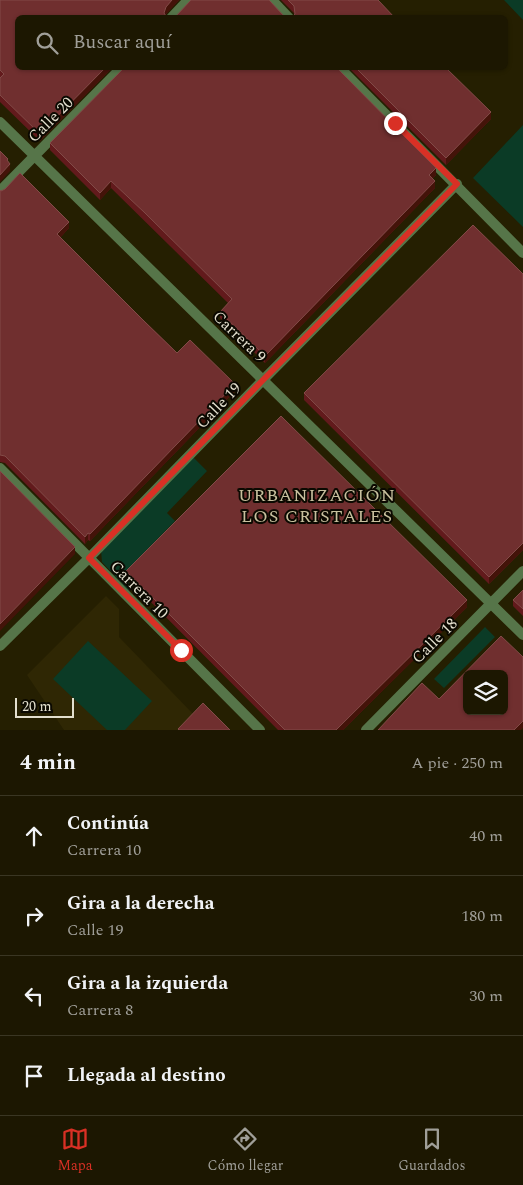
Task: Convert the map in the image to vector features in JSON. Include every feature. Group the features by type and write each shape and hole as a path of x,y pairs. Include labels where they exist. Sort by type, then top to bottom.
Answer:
{"street":[{"path":"173,15 188,0"},
{"path":"272,0 286,15"},
{"name":"Calle 20","path":"0,191 119,70"},
{"path":"342,70 457,184 523,253"},
{"name":"Carrera 9","path":"0,122 523,635"},
{"name":"Calle 19","path":"0,646 457,184"},
{"name":"Carrera 10","path":"0,468 260,730"},
{"name":"Calle 18","path":"366,730 523,571"}],"shaded area":[{"path":"106,596 119,609 119,637 193,714 178,730 64,730 27,675"}],"green space":[{"path":"504,0 523,0 523,20"},
{"path":"523,125 523,227 473,178"},
{"path":"192,456 207,471 167,513 175,521 122,575 133,587 129,591 102,562 101,550"},
{"path":"485,627 495,637 444,688 434,679"},
{"path":"88,641 152,701 125,730 107,730 53,679"}],"building":[{"path":"0,0 172,0 166,7 165,15 15,15 15,70 103,70 40,134 0,95 0,78 4,74 0,70"},
{"path":"191,0 269,0 283,15 177,15"},
{"path":"288,0 378,0 392,15 294,15 294,6"},
{"path":"122,70 339,70 436,168 429,175 435,181 265,356 220,312 232,299 111,181 100,193 50,143"},
{"path":"358,70 448,70 491,112 446,158"},
{"path":"0,151 10,164 0,175"},
{"path":"20,173 69,222 57,234 144,321 177,353 190,340 235,384 85,537 5,456 0,455 0,190 5,189"},
{"path":"473,225 523,274 523,543 489,577 304,393"},
{"path":"281,416 467,600 336,730 285,730 126,571"},
{"path":"0,471 75,547 0,624"},
{"path":"523,590 523,609 513,600"},
{"path":"501,636 523,657 523,721 514,730 378,730 422,683 439,699 463,675 463,715 508,715 508,670 468,670"},
{"path":"203,703 230,730 178,729"}],"district":[{"name":"URBANIZACIÓN LOS CRISTALES","path":"317,505"}],"route":[{"path":"181,650 89,558 457,184 395,123"}]}
